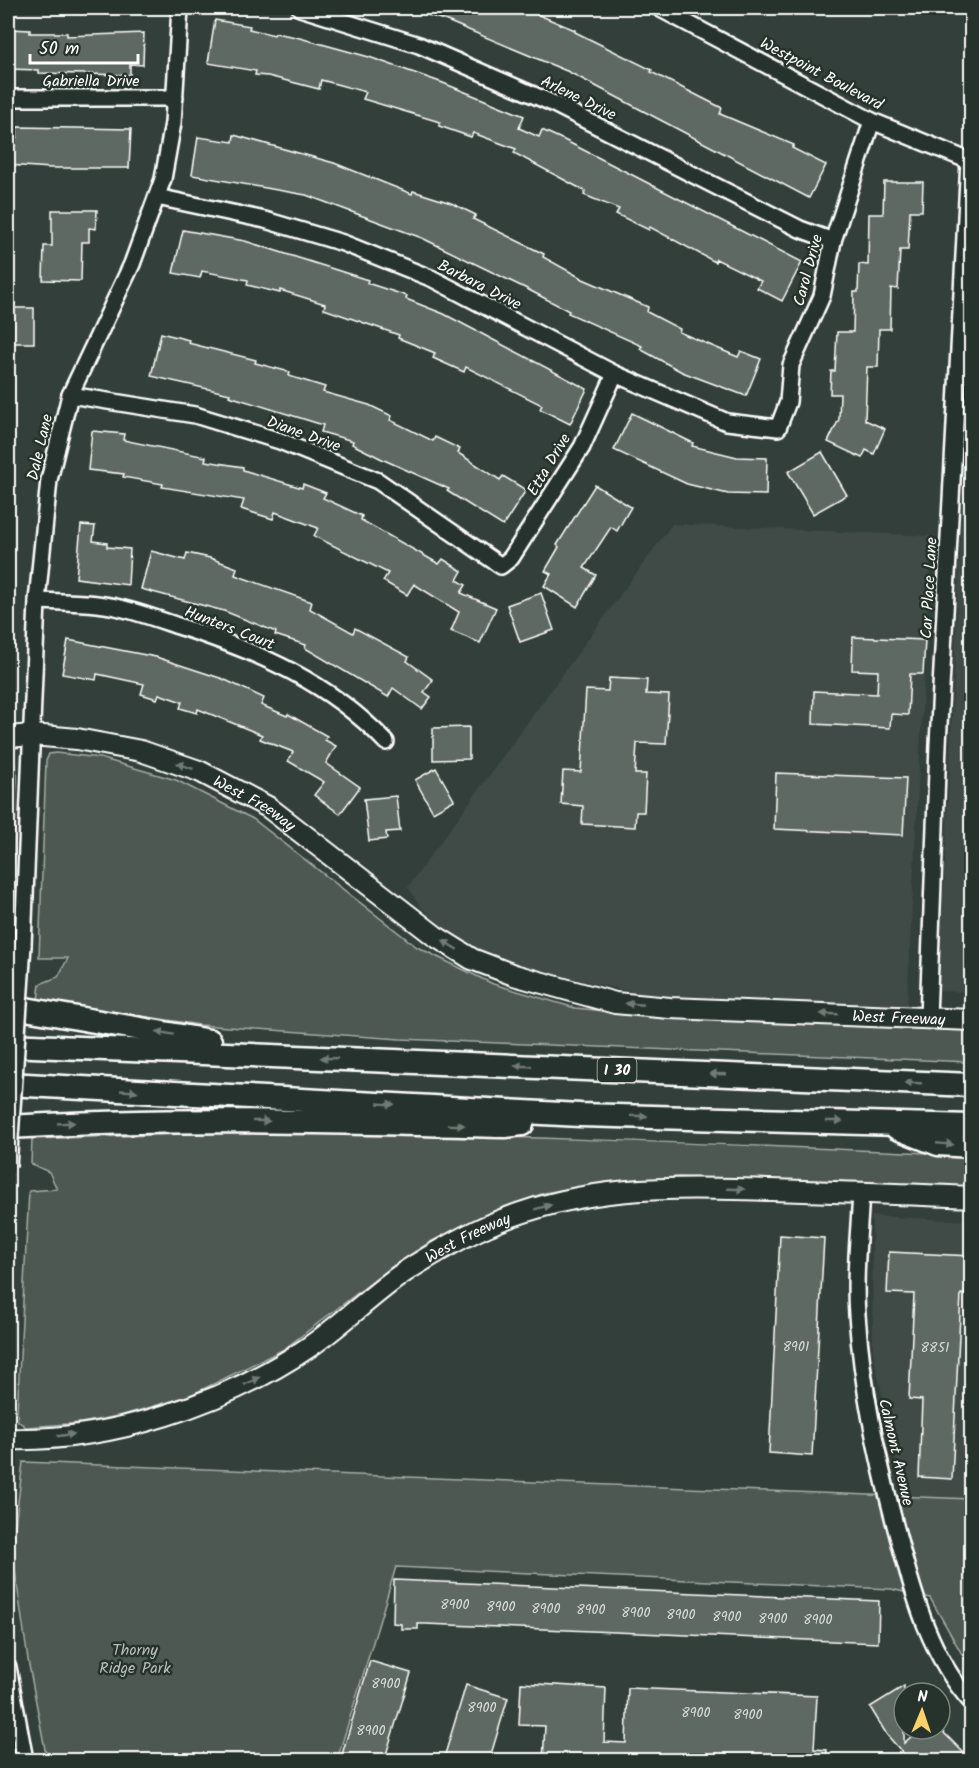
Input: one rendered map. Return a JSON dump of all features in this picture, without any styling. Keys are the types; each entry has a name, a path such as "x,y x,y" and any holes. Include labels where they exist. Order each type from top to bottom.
{"highway":[{"path":"8,1006 208,1041 263,1055"},
{"path":"8,1032 60,1047"},
{"name":"I 30","path":"8,1045 972,1085"},
{"path":"8,1084 580,1115 972,1126"},
{"path":"8,1127 103,1121 220,1120 505,1126 580,1115"},
{"path":"881,1122 938,1144 972,1146"}],"main road":[{"name":"West Freeway","path":"8,737 32,735 77,739 141,751 199,771 268,807 435,936 472,959 514,975 615,1003 670,1008 972,1020"},
{"name":"West Freeway","path":"8,1439 33,1440 119,1426 185,1409 219,1396 260,1377 310,1347 406,1271 486,1226 525,1212 598,1192 669,1187 972,1197"}],"street":[{"name":"Dale Lane","path":"8,1167 24,945 37,601 49,480 70,395 132,264 157,197 165,168 175,98 180,8"},
{"name":"Arlene Drive","path":"300,8 419,45 552,103 800,229 833,241"},
{"name":"Westpoint Boulevard","path":"661,8 872,121 970,162"},
{"name":"Gabriella Drive","path":"8,98 175,98"},
{"name":"Carol Drive","path":"778,428 788,402 791,365 822,296 833,241 872,121"},
{"name":"Car Place Lane","path":"928,1018 938,744 970,162"},
{"name":"Barbara Drive","path":"157,197 265,220 343,243 433,279 615,374 727,422 778,428"},
{"name":"Etta Drive","path":"501,566 511,558 582,447 615,374"},
{"name":"Diane Drive","path":"70,395 195,416 280,441 378,481 501,566"},
{"name":"Hunters Court","path":"37,601 99,604 149,616 235,644 308,679 360,715 386,742"},
{"name":"Calmont Avenue","path":"861,1192 857,1313 863,1382 878,1457 914,1596 945,1668 972,1703"},
{"path":"8,1667 25,1761"}],"shaded area":[{"path":"966,421 972,421 972,992 939,991"},
{"path":"672,524 931,536 907,1005 646,995 505,963 461,943 420,906 408,887"},
{"path":"872,1216 971,1221 971,1499 903,1495 873,1351"}],"green space":[{"path":"8,752 12,753 17,775 10,948 8,948"},
{"path":"49,754 100,758 176,780 253,819 417,947 493,984 575,1008 637,1014 971,1028 971,1062 400,1039 200,1025 38,1000 40,984 58,977 68,958 39,958 46,761"},
{"path":"216,1133 499,1137 971,1155 971,1189 679,1177 601,1183 544,1193 487,1214 430,1242 393,1266 284,1349 189,1396 123,1415 81,1423 26,1427 18,1421 17,1412 29,1191 57,1189 49,1172 31,1164 32,1139"},
{"name":"Thorny Ridge Park","path":"23,1462 971,1499 971,1670 930,1598 891,1589 396,1567 337,1760 47,1760 28,1660 12,1550"}],"building":[{"path":"412,8 522,8 575,30 722,108 720,114 794,145 792,148 826,165 809,198 569,72 447,21 412,10"},
{"path":"215,20 250,26 249,29 274,35 275,33 296,37 369,57 443,83 524,116 519,128 539,137 542,130 566,141 802,262 782,301 757,288 761,281 716,259 715,262 650,227 649,230 616,214 619,209 584,195 585,191 514,153 516,149 473,133 471,137 439,126 440,122 363,99 366,92 321,80 319,89 268,76 255,75 256,71 208,63"},
{"path":"8,29 30,30 30,33 67,33 67,36 144,33 143,65 130,64 130,75 39,73 39,70 8,69"},
{"path":"17,127 131,129 129,168 51,168 8,165 8,136 17,137"},
{"path":"234,135 334,163 412,194 413,191 451,203 476,215 473,219 544,254 543,257 583,279 648,307 647,312 680,329 679,332 738,357 741,351 761,359 746,396 682,372 640,349 642,346 568,313 569,311 527,289 422,238 306,195 192,175 198,137 233,142"},
{"path":"884,182 923,182 922,211 910,211 908,250 900,250 898,289 891,288 890,329 879,329 878,367 867,367 865,420 885,429 874,454 866,450 862,458 828,442 839,419 840,394 830,394 831,371 835,371 837,332 853,332 854,292 858,292 859,264 868,265 869,214 883,214"},
{"path":"52,210 97,210 96,229 89,228 89,242 82,242 81,281 43,280 44,246 52,246"},
{"path":"183,230 245,241 368,280 367,283 407,296 406,299 444,314 587,389 570,424 540,409 542,405 466,367 464,372 433,358 435,353 398,338 399,335 324,309 325,304 280,290 280,293 247,285 248,280 202,271 200,278 173,273"},
{"path":"8,308 34,308 34,343 8,343"},
{"path":"161,333 189,340 188,343 256,360 255,363 290,372 289,376 325,387 323,392 369,405 392,416 390,420 433,441 435,437 460,449 458,453 500,480 503,476 526,490 503,526 447,491 449,489 352,444 353,441 321,432 323,425 229,396 230,394 151,376"},
{"path":"632,413 693,443 692,446 737,457 767,458 766,495 728,494 687,484 614,450"},
{"path":"92,431 124,434 123,440 206,457 205,461 243,467 243,470 302,488 303,484 326,493 323,498 362,516 361,520 439,564 443,559 462,571 457,580 466,585 461,593 496,608 480,643 451,631 459,612 414,584 407,595 383,581 388,573 314,536 318,528 275,512 273,519 241,509 244,500 162,487 163,484 123,477 124,474 88,470"},
{"path":"822,452 847,495 813,514 788,472"},
{"path":"595,485 631,507 617,531 611,527 584,568 596,575 577,607 544,586 551,574 545,571 559,547 557,545"},
{"path":"81,525 95,526 93,541 107,543 107,547 130,549 128,585 76,578"},
{"path":"151,551 185,560 187,553 210,558 237,568 235,575 312,602 310,609 353,633 355,628 409,657 407,661 433,680 424,692 431,697 422,709 393,688 388,697 305,648 306,645 275,635 276,632 224,611 141,589"},
{"path":"541,593 554,630 520,642 507,605"},
{"path":"853,637 925,640 923,674 910,674 908,715 891,714 890,728 813,724 814,691 877,694 878,671 852,670"},
{"path":"68,640 156,657 223,679 264,698 261,705 287,716 288,714 327,736 325,740 336,746 326,763 360,787 340,814 314,795 324,782 288,761 293,752 260,739 262,735 198,709 197,713 180,708 182,702 159,694 157,699 141,694 144,684 97,674 96,680 62,674"},
{"path":"609,678 647,680 646,694 669,695 666,744 637,743 635,774 646,774 644,812 636,812 635,827 582,824 583,806 561,804 563,771 581,772 586,690 608,691"},
{"path":"469,727 469,759 433,760 433,728"},
{"path":"436,768 454,800 433,812 415,780"},
{"path":"776,773 906,778 903,835 774,829"},
{"path":"396,796 400,831 386,832 387,839 369,841 364,799"},
{"path":"780,1235 824,1238 812,1456 769,1453"},
{"path":"889,1252 972,1256 972,1295 961,1294 952,1479 919,1477 922,1400 909,1399 914,1294 887,1293"},
{"path":"394,1580 879,1601 878,1643 425,1624 418,1624 418,1629 401,1629 401,1624 393,1623"},
{"path":"370,1661 411,1673 384,1761 340,1761"},
{"path":"521,1683 606,1688 604,1742 626,1743 628,1688 817,1696 814,1749 827,1750 826,1761 543,1761 545,1726 519,1725"},
{"path":"466,1685 508,1698 489,1761 443,1761"},
{"path":"892,1693 892,1741 887,1735 870,1707"},
{"path":"892,1741 904,1741 904,1743 906,1741 952,1741 972,1761 910,1761"}]}
